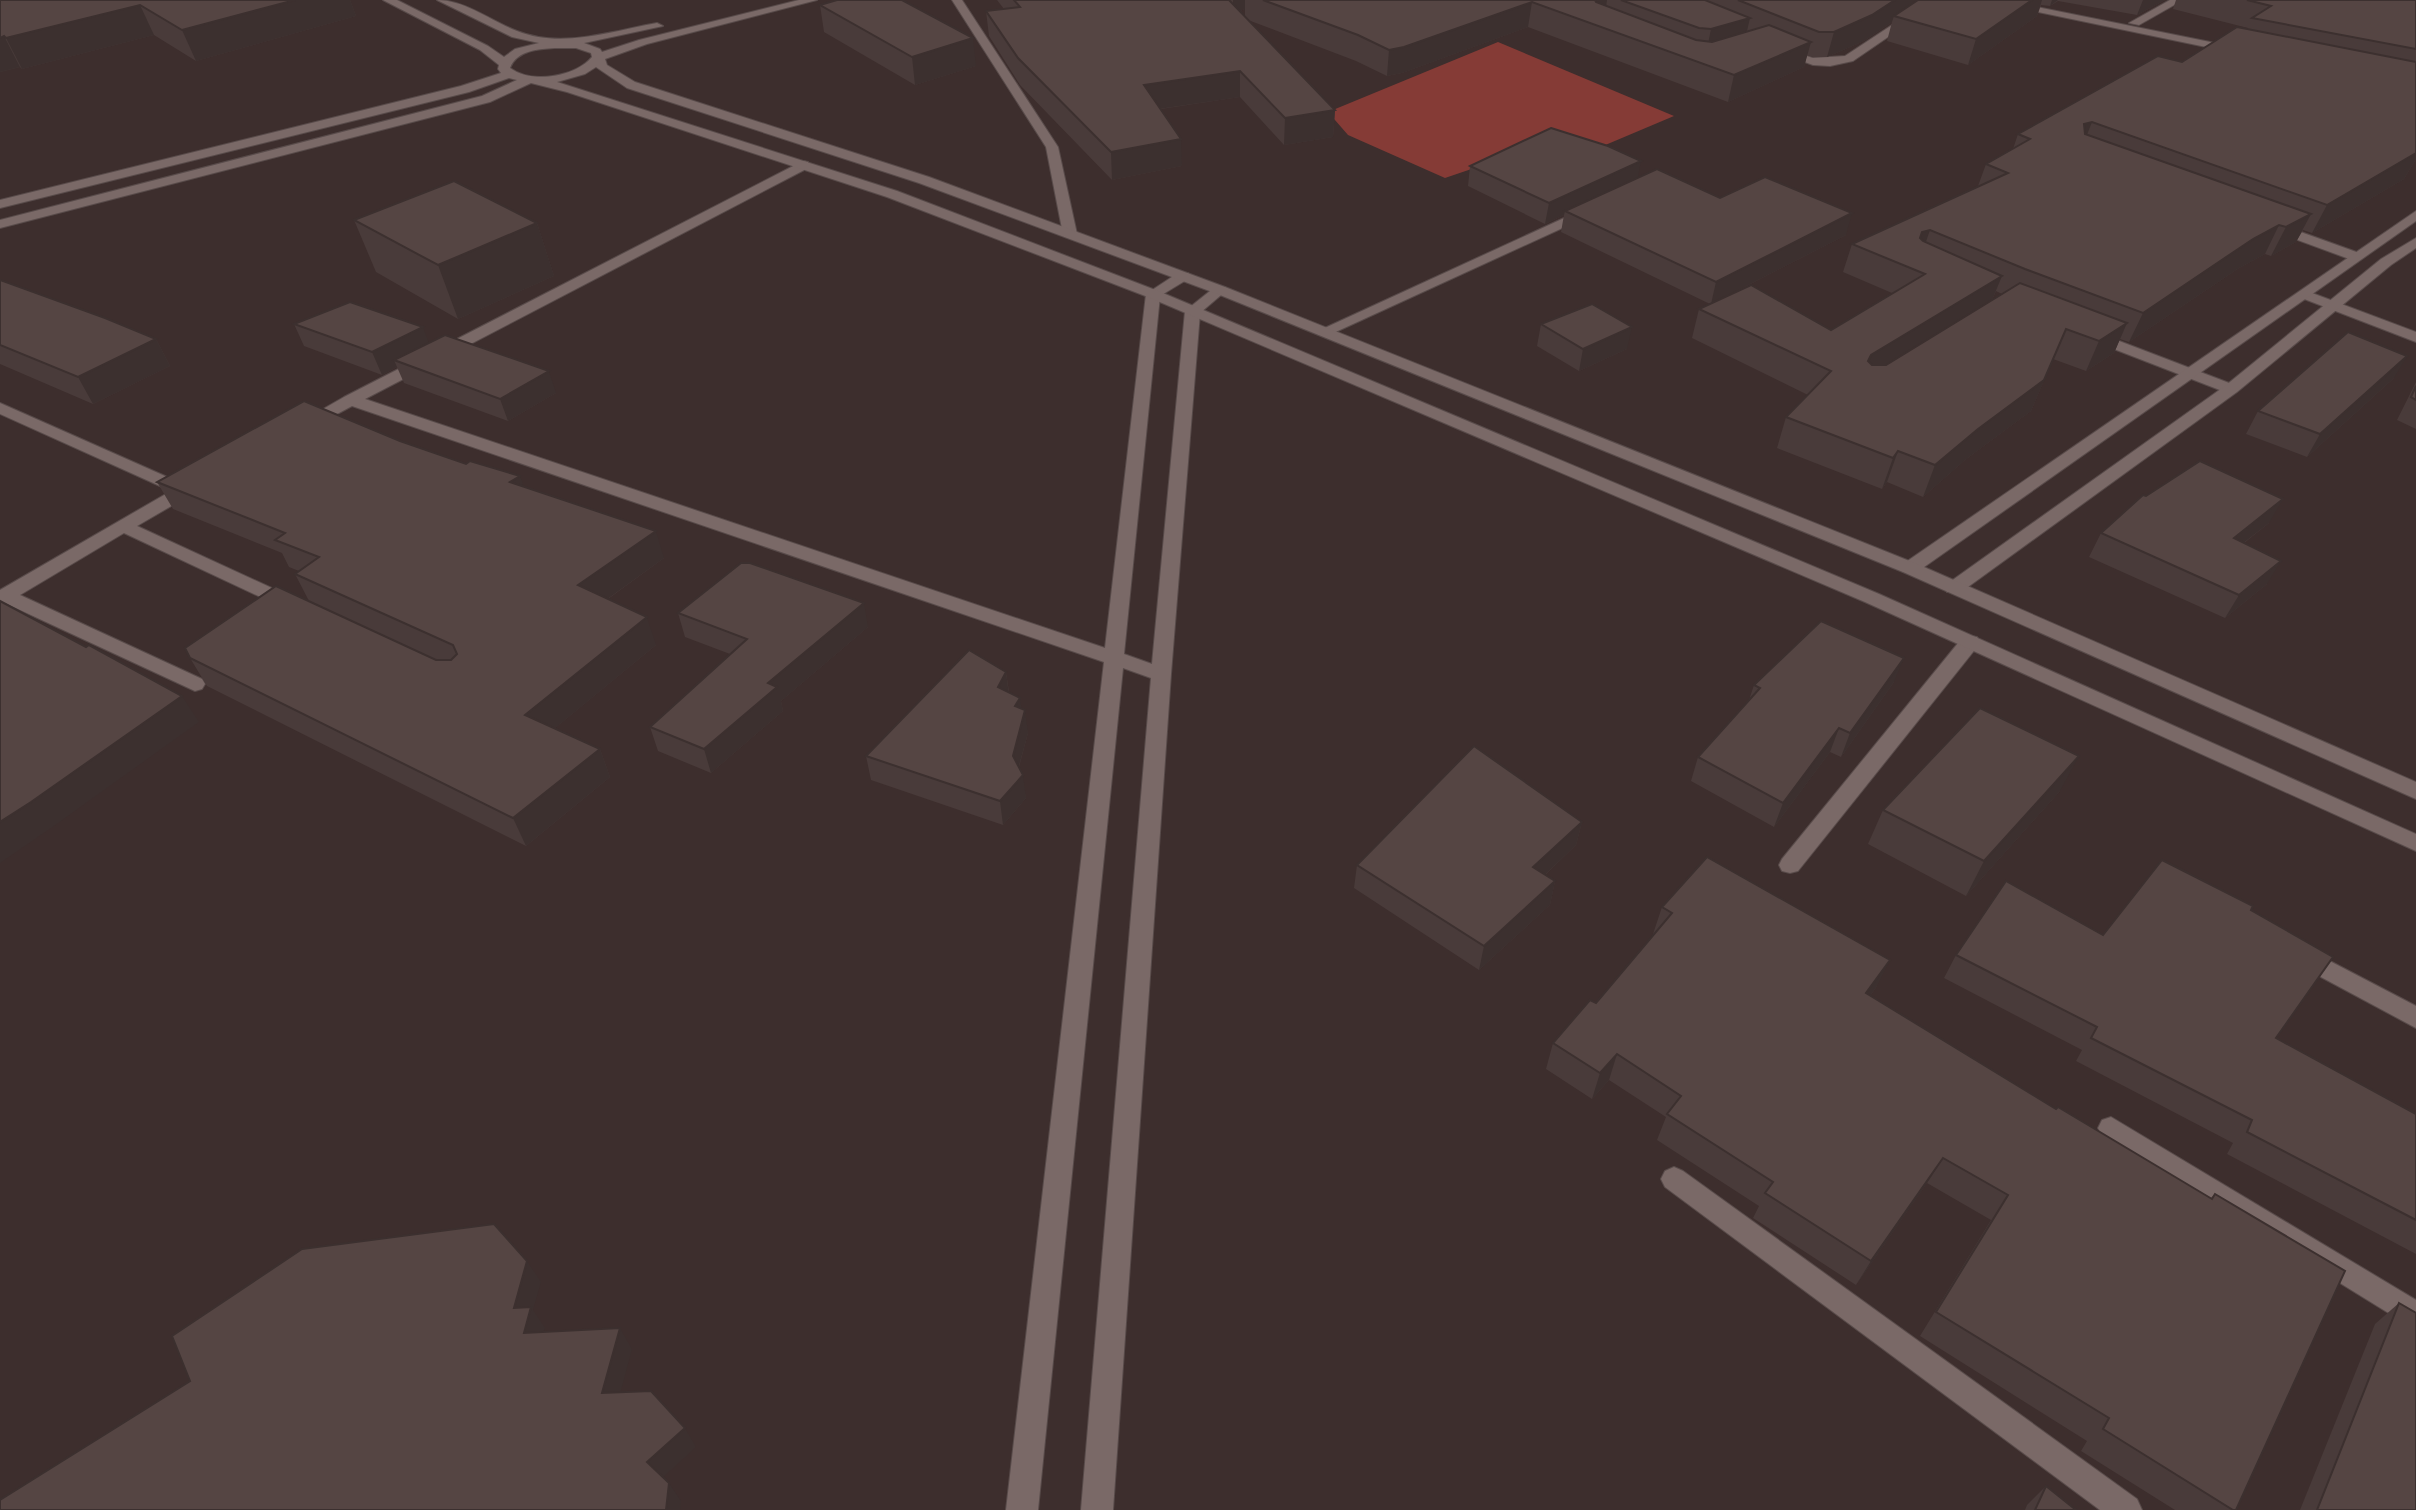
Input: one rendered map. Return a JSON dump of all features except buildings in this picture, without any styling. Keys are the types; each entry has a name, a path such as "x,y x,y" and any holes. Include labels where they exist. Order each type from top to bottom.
{"street":[{"path":"387,0 484,48 507,69 530,79 606,99 892,194 1153,294 1872,598 2416,843"},
{"path":"442,0 516,34 588,47 596,51 602,67 631,85 924,180 1220,290 1910,568 2416,791"},
{"path":"0,204 464,89 507,69 519,52 636,30 768,0"},
{"path":"0,224 486,99 530,79 574,74 587,69 598,57 656,39 813,0"},
{"path":"957,0 1052,147 1070,234"},
{"path":"1764,44 1810,63 1833,64 1849,59 1937,0"},
{"path":"1986,0 2242,47 2023,0"},
{"path":"2134,23 2178,0"},
{"path":"293,430 803,165"},
{"path":"1324,332 1603,204"},
{"path":"1910,568 2416,215"},
{"path":"2256,220 2357,257"},
{"path":"1954,588 2231,389 2386,262 2416,242"},
{"path":"1153,294 1183,276"},
{"path":"1097,1510 1161,674 1193,311 1220,290"},
{"path":"1023,1510 1153,294"},
{"path":"2304,294 2416,337"},
{"path":"2072,328 2231,389"},
{"path":"350,400 1161,674"},
{"path":"0,408 184,491"},
{"path":"3,596 205,478"},
{"path":"123,526 309,612"},
{"path":"3,596 195,684"},
{"path":"1790,865 1970,642"},
{"path":"2285,947 2416,1018"},
{"path":"2111,1128 2416,1316"},
{"path":"1674,1179 2126,1510"}],"shaded area":[{"path":"1498,42 1674,116 1584,154 1548,143 1445,178 1348,135 1328,112"}]}
